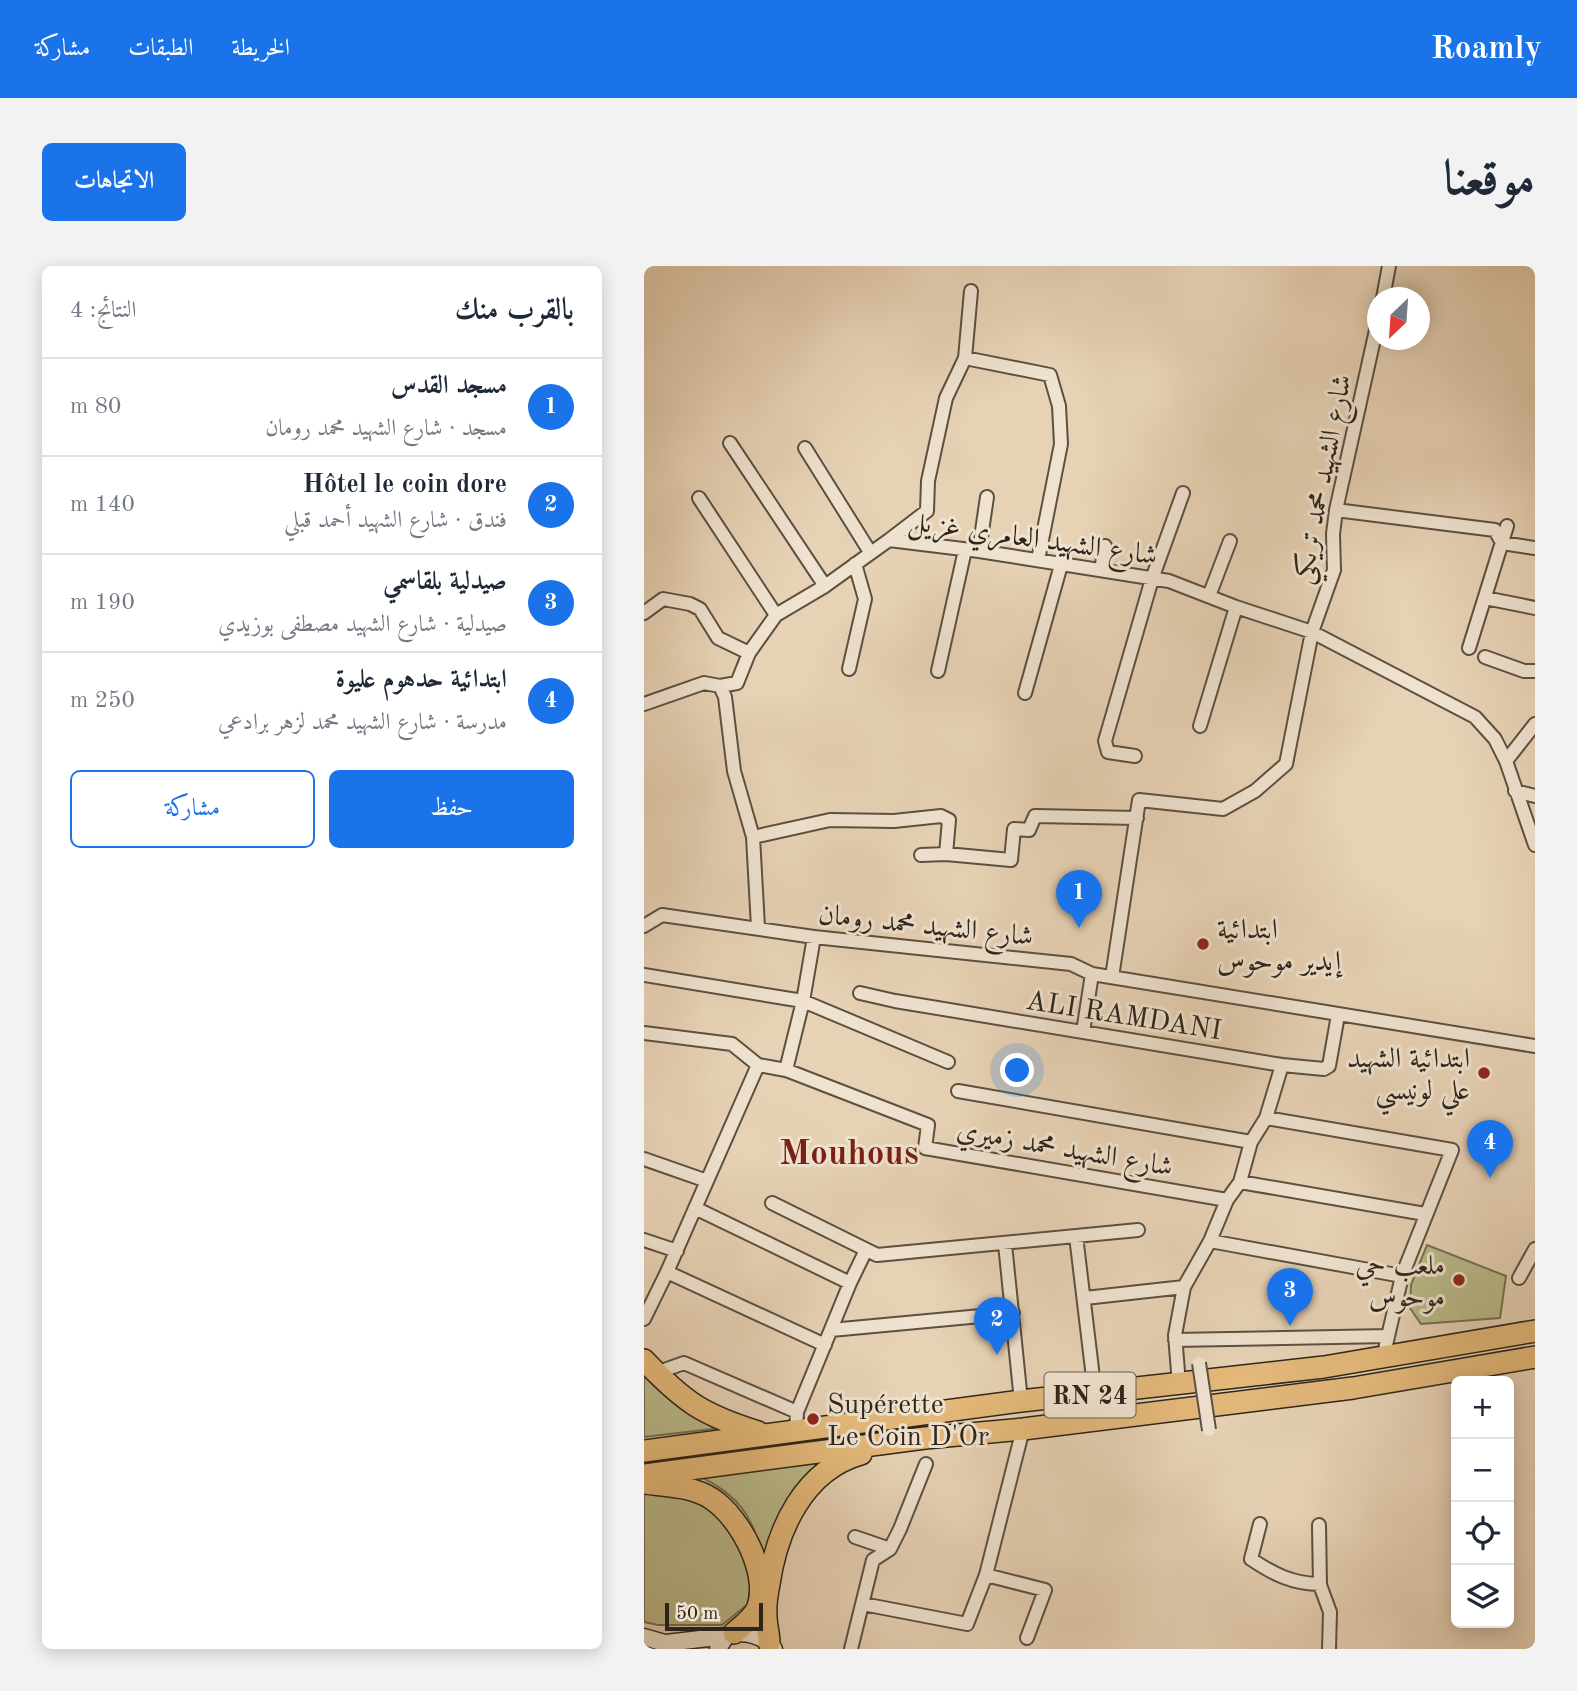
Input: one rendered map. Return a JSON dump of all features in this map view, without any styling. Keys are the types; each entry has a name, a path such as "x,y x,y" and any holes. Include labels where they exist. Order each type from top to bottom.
{"highway":[{"name":"RN 24","path":"644,1451 767,1434 796,1422 863,1421 1179,1384 1383,1358 1535,1331"},
{"name":"RN 24","path":"644,1475 925,1438 1023,1429 1353,1388 1535,1357"},
{"path":"650,1366 692,1405 722,1421 767,1434"},
{"path":"771,1646 766,1616 772,1563 777,1542 791,1512 816,1479 844,1461 883,1447 925,1438"},
{"path":"644,1483 688,1489 713,1499 733,1520 759,1571 760,1589 757,1609 744,1625 726,1639"}],"main road":[{"path":"666,1643 754,1636 771,1646"},
{"path":"644,1637 686,1649"}],"street":[{"path":"1385,287 1390,266"},
{"path":"889,540 928,511 928,481 946,398 965,358 971,291"},
{"name":"شارع الشهيد محمد تريكي","path":"1137,818 1139,800 1223,809 1255,791 1286,764 1312,632 1334,570 1333,534 1336,510 1371,350"},
{"path":"965,358 1050,375 1059,406 1061,444 1038,561"},
{"path":"730,443 825,586"},
{"path":"806,448 870,552"},
{"path":"1135,756 1108,752 1105,741 1152,579 1183,493"},
{"path":"979,551 988,497"},
{"path":"699,498 776,615"},
{"path":"1336,510 1495,530 1502,543"},
{"path":"1469,648 1507,526"},
{"name":"شارع الشهيد العامري غزيل","path":"720,686 737,683 749,653 776,615 825,586 889,540 979,551 1169,581 1312,632 1475,717 1495,739 1506,761 1535,845"},
{"path":"1209,596 1230,541"},
{"path":"1502,543 1535,548"},
{"path":"1101,570 1105,546"},
{"path":"938,671 965,550"},
{"path":"849,669 865,599 855,564"},
{"path":"1026,693 1061,565"},
{"path":"1485,598 1535,608"},
{"path":"644,613 663,599 690,604 700,609 718,638 749,653"},
{"path":"1199,726 1236,607"},
{"path":"1485,657 1524,671 1535,671"},
{"path":"644,704 704,683 720,686 725,697 734,771 753,836 758,927"},
{"path":"1506,761 1535,724"},
{"path":"1515,792 1535,796"},
{"path":"753,836 830,820 894,821 941,816 948,820 946,854"},
{"path":"921,855 946,854 1011,860 1014,829 1029,831 1035,816 1137,818 1112,977"},
{"name":"شارع الشهيد محمد رومان","path":"644,926 662,915 814,937 1071,964 1092,974 1535,1046"},
{"path":"786,1070 803,1001 814,937"},
{"path":"1083,1032 1092,974"},
{"path":"644,975 803,1001 948,1062"},
{"name":"ALI RAMDANI","path":"860,993 1282,1065 1327,1068 1338,1015"},
{"name":"شارع الشهيد محمد زميري","path":"644,1033 732,1044 758,1065 786,1070 928,1125 925,1148 1227,1200"},
{"path":"644,1319 677,1251 758,1065"},
{"path":"1179,1384 1175,1340 1184,1287 1210,1241 1227,1200 1240,1182 1251,1142 1266,1118 1282,1065"},
{"path":"958,1091 1251,1142"},
{"path":"1266,1118 1452,1150 1402,1276 1383,1358"},
{"path":"644,1159 707,1181"},
{"path":"1240,1182 1425,1214"},
{"path":"772,1203 877,1255 1138,1230"},
{"path":"695,1208 850,1283"},
{"path":"1076,1237 1095,1394"},
{"path":"644,1240 677,1251"},
{"path":"1210,1241 1402,1276"},
{"path":"1005,1244 1021,1401"},
{"path":"1519,1278 1535,1249"},
{"path":"650,1366 684,1363 796,1422 850,1283 866,1250"},
{"path":"667,1272 825,1345"},
{"path":"1085,1298 1184,1287"},
{"path":"831,1330 1013,1313"},
{"path":"1175,1340 1388,1336"},
{"path":"1199,1363 1209,1430"},
{"path":"863,1604 967,1624 986,1575 1023,1429"},
{"path":"851,1649 873,1560 890,1549 926,1464"},
{"path":"1260,1524 1251,1559 1272,1573 1301,1584 1320,1584"},
{"path":"1319,1525 1320,1584 1330,1612 1329,1649"},
{"path":"855,1537 890,1549"},
{"path":"986,1575 1045,1590 1027,1638"}],"green space":[{"name":"ملعب حي موحوس","path":"1427,1245 1506,1276 1500,1318 1421,1324 1410,1308 1411,1285"},
{"path":"644,1374 721,1428 644,1437"},
{"path":"833,1460 768,1554 761,1554 758,1540 742,1508 724,1491 701,1477"},
{"path":"683,1491 708,1500 742,1538 751,1585 748,1604 722,1625 658,1625 644,1622 644,1494"}],"place":[{"name":"مسجد القدس","path":"1079,928"},
{"name":"ابتدائية إيدير موحوس","path":"1203,944"},
{"name":"ابتدائية الشهيد علي لونيسي","path":"1484,1073"},
{"name":"ابتدائية حدهوم عليوة","path":"1490,1178"},
{"name":"ملعب حي موحوس","path":"1459,1280"},
{"name":"صيدلية بلقاسمي","path":"1290,1326"},
{"name":"Hôtel le coin dore","path":"997,1355"},
{"name":"Supérette Le Coin D'Or","path":"813,1419"}],"district":[{"name":"Mouhous","path":"849,1152"}]}
